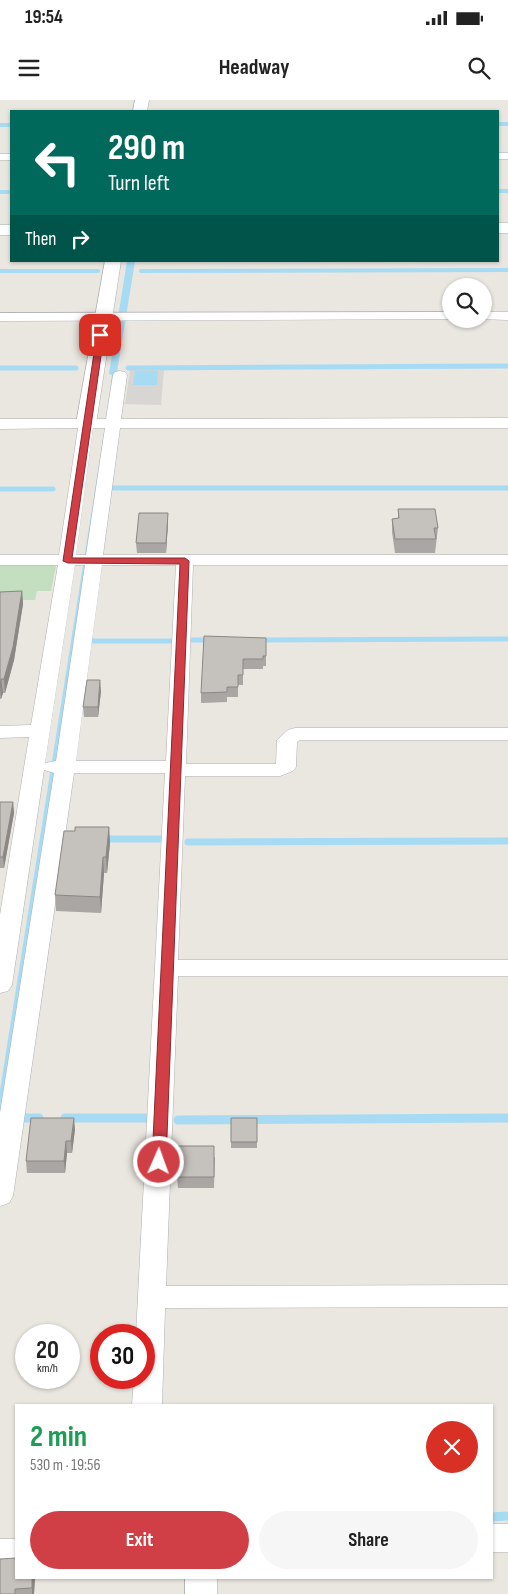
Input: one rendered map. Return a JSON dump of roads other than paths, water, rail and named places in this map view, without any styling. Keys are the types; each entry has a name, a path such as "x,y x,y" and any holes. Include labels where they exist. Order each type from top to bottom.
{"street":[{"path":"1,971 49,767 94,561 100,424 112,262"},
{"path":"0,317 442,316"},
{"path":"492,316 508,316"},
{"path":"0,1196 49,767 41,731 68,561 100,424 120,375"},
{"path":"0,424 508,423"},
{"path":"0,560 508,560"},
{"path":"148,1404 185,561"},
{"path":"0,732 41,731"},
{"path":"49,767 280,770 286,767 287,740 295,734 508,734"},
{"path":"167,968 508,968"},
{"path":"153,1297 508,1296"},
{"path":"493,1538 508,1538"},
{"path":"0,1553 15,1553"},
{"path":"201,1579 201,1594"}],"water":[{"path":"127,262 135,262 0,1153 0,1090 106,420 112,375 109,374"},
{"path":"135,371 158,371 157,385 133,385"}],"waterway":[{"path":"499,124 508,124"},
{"path":"0,125 10,125"},
{"path":"499,191 508,191"},
{"path":"0,192 10,192"},
{"path":"141,271 508,270"},
{"path":"0,271 98,271"},
{"path":"128,368 508,366"},
{"path":"0,368 76,368"},
{"path":"111,488 508,488"},
{"path":"0,489 53,489"},
{"path":"257,640 508,639"},
{"path":"192,640 211,640"},
{"path":"90,641 172,641"},
{"path":"101,839 161,839"},
{"path":"188,842 508,841"},
{"path":"25,1118 39,1118"},
{"path":"65,1118 147,1118"},
{"path":"178,1120 508,1118"},
{"path":"493,1517 508,1516"}]}
